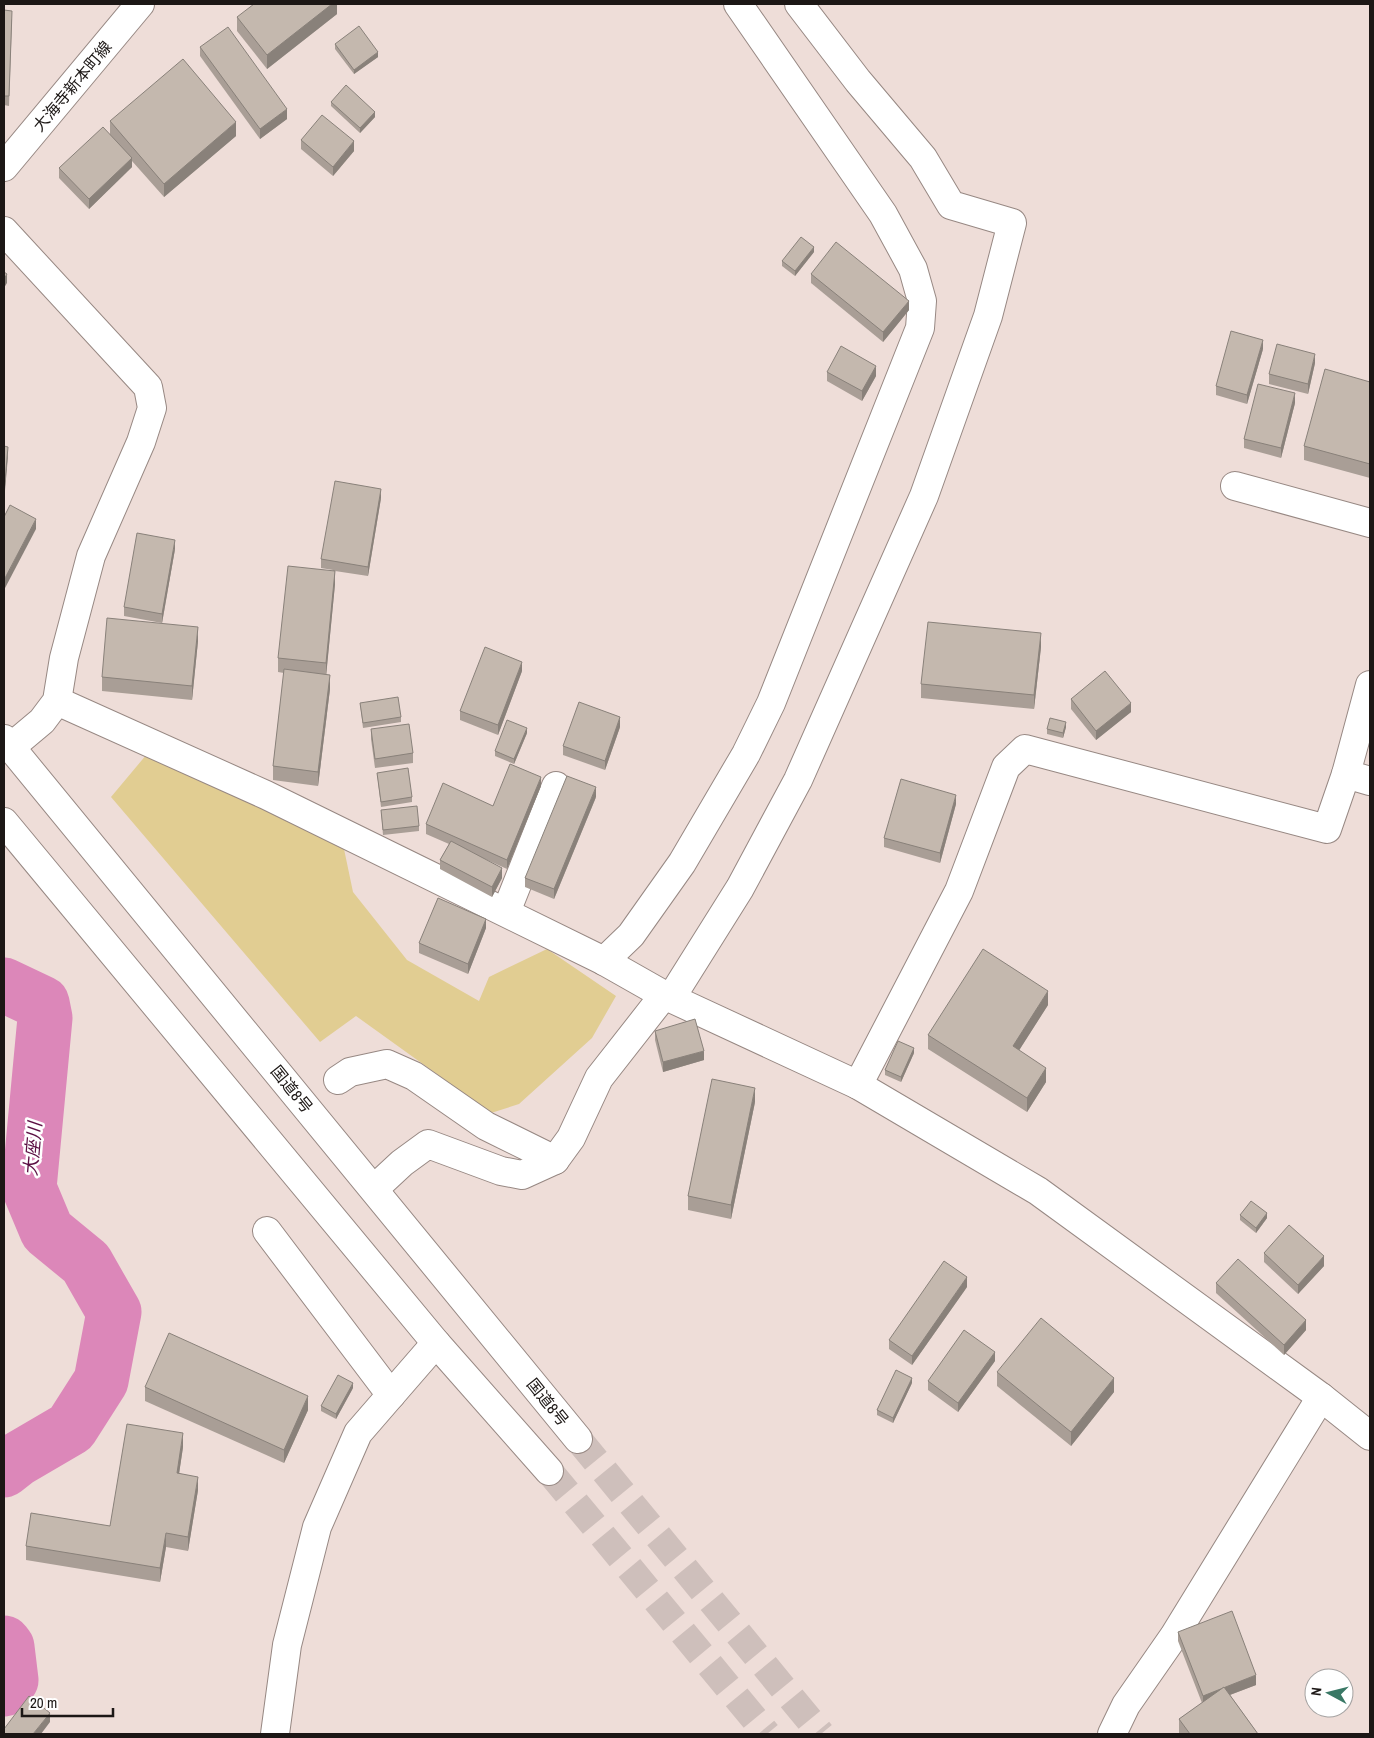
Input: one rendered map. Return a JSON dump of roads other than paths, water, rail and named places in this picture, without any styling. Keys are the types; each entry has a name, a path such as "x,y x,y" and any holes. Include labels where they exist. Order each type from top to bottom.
{"main road":[{"name":"大海寺新本町線","path":"4,167 140,4"},
{"path":"604,960 631,935 682,863 746,754 771,703 920,328 922,301 913,268 883,214 738,4"},
{"path":"374,1189 402,1163 428,1144 501,1171 522,1174 555,1160 571,1138 599,1078 667,997 740,888 798,780 924,496 988,316 1012,223 951,205 923,158 858,81 799,4"},
{"path":"4,231 148,387 152,408 141,442 91,556 64,658 57,701 42,721 7,743"},
{"path":"1235,486 1370,523"},
{"path":"858,1085 959,891 1006,767 1026,749 1327,829 1358,778 1370,685"},
{"path":"57,701 266,795 604,960 667,997 858,1085 1038,1191 1321,1397 1370,1436"},
{"name":"国道8号","path":"7,743 578,1439"},
{"path":"506,912 556,786"},
{"path":"4,822 436,1343 549,1471"},
{"path":"338,1080 350,1072 387,1064 414,1076 486,1126 555,1160"},
{"path":"267,1231 391,1395"},
{"path":"275,1734 287,1645 317,1527 358,1433 436,1343"},
{"path":"1112,1734 1126,1705 1174,1636 1321,1397"}],"waterway":[{"name":"大座川","path":"4,985 42,1003 45,1018 29,1188 47,1231 86,1263 114,1312 101,1381 71,1428 18,1459 4,1470"},
{"name":"大座川","path":"4,1643 7,1647 11,1680 4,1689"}],"tunnel":[{"path":"578,1439 821,1734"},
{"path":"549,1471 767,1734"}]}
